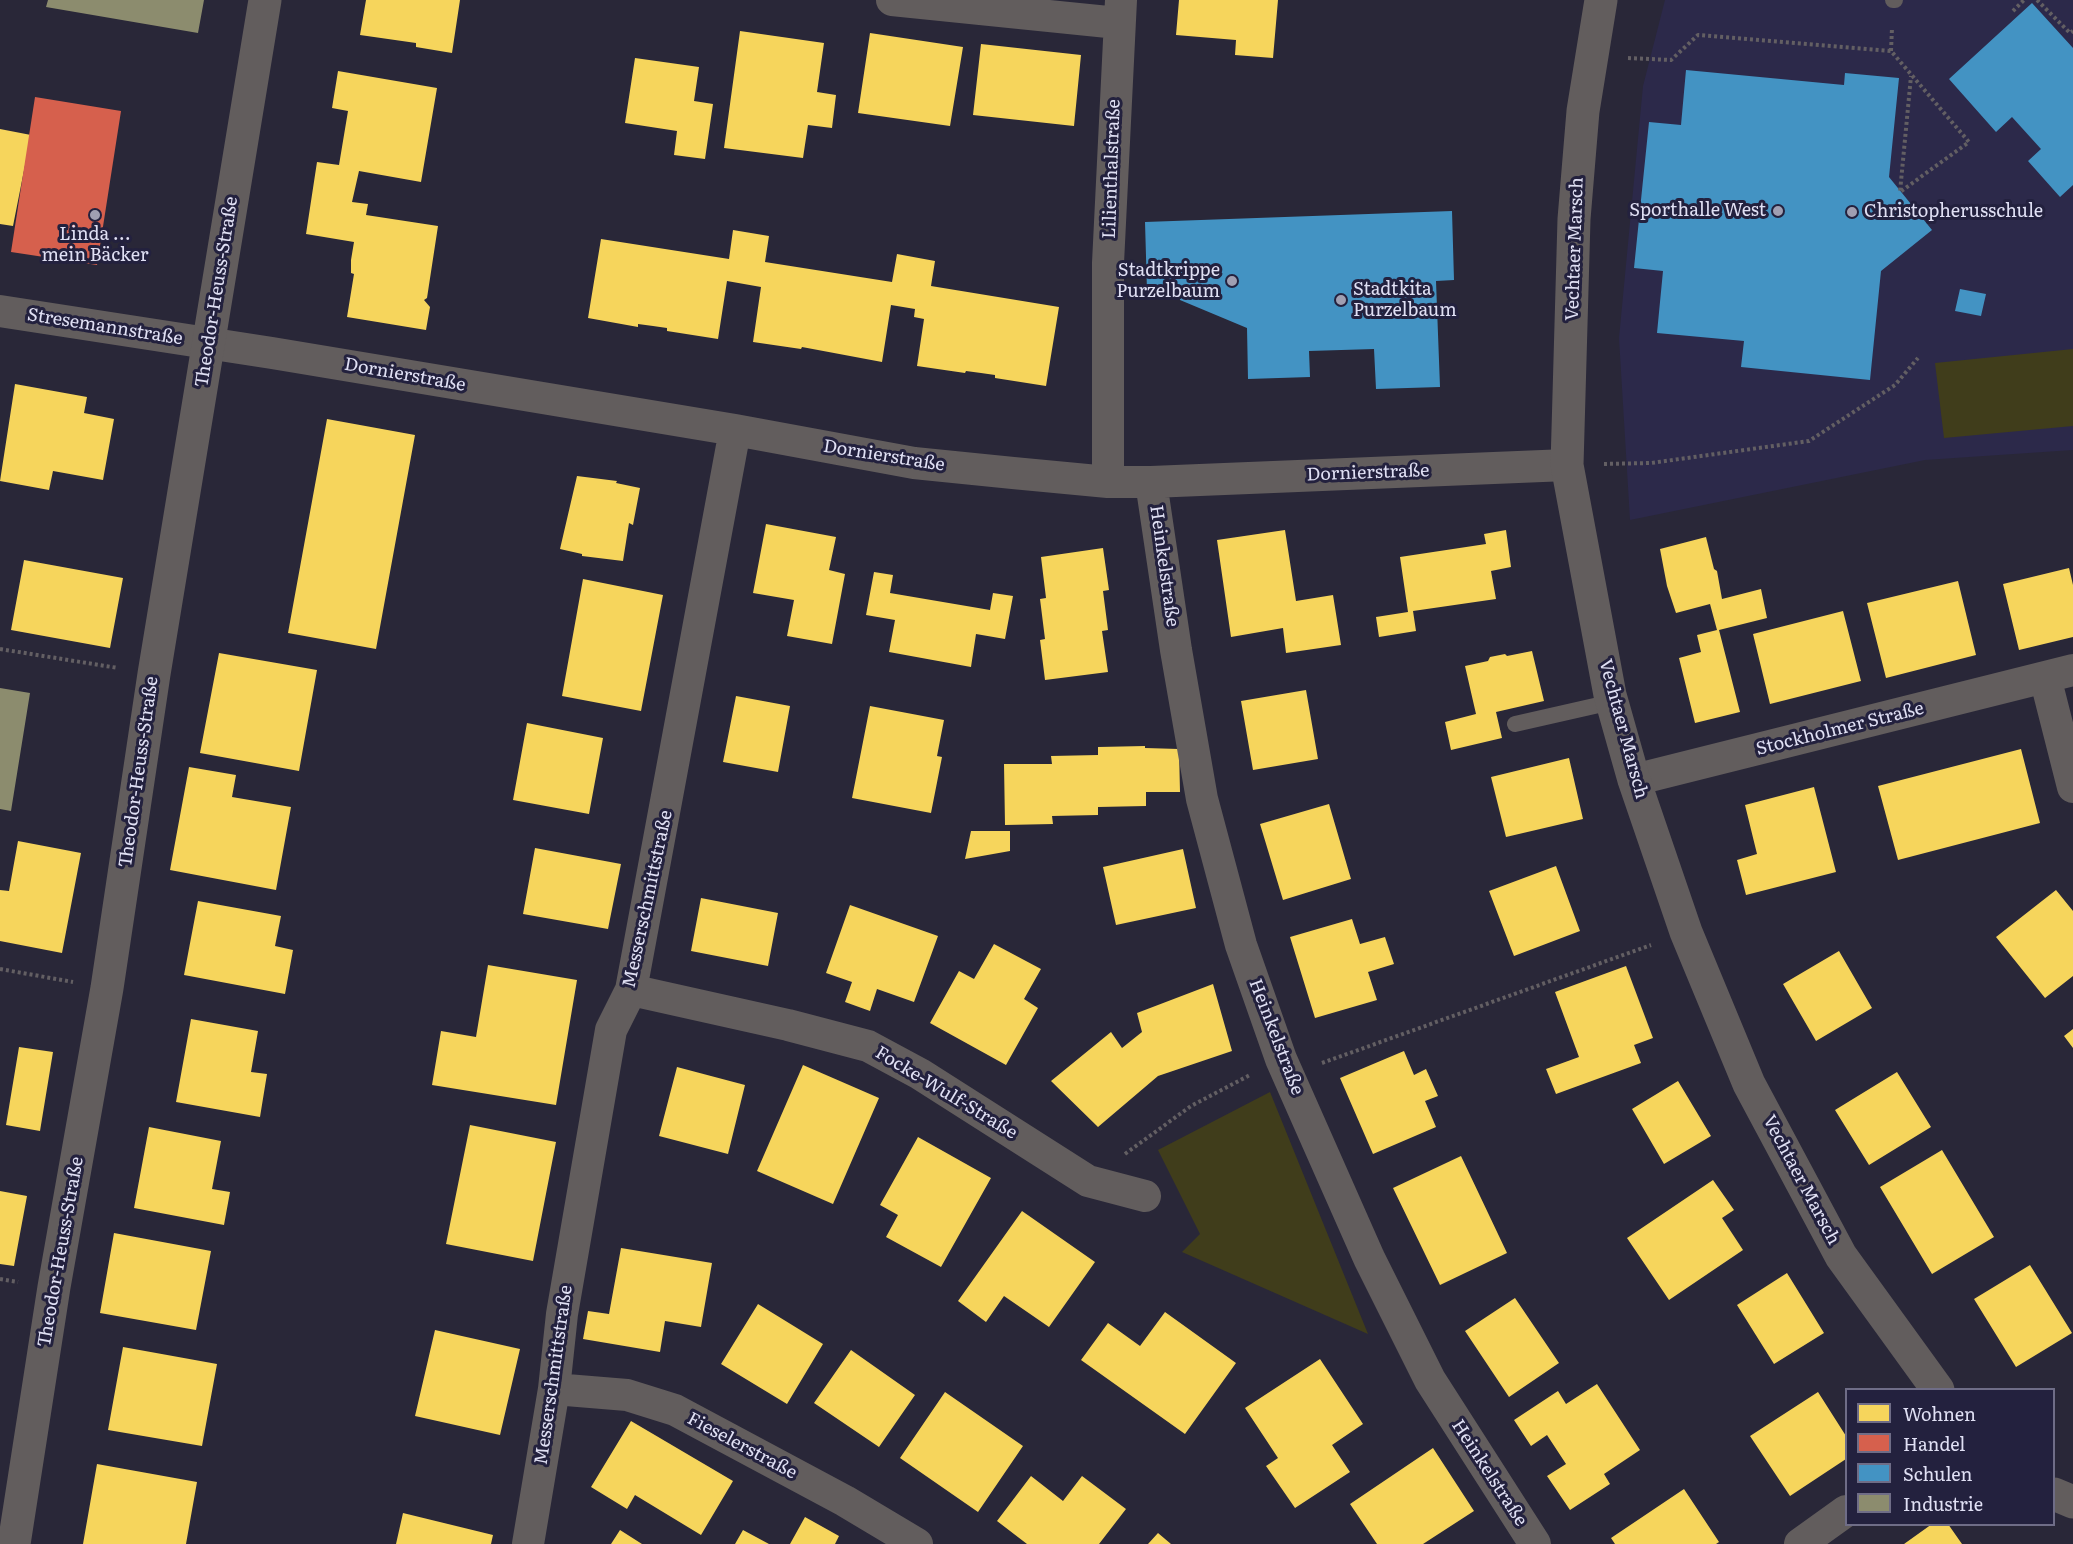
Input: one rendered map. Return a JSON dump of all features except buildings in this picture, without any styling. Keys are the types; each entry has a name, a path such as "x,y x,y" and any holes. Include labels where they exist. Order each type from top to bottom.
{"street":[{"name":"Theodor-Heuss-Straße","path":"14,1544 54,1287 107,988 154,674 265,0"},
{"path":"892,0 1120,11"},
{"name":"Vechtaer Marsch","path":"1601,0 1583,111 1574,219 1567,465 1612,702 1634,780 1686,932 1749,1084 1841,1256 1937,1388"},
{"name":"Lilienthalstraße","path":"1108,482 1108,263 1120,11"},
{"name":"Stresemannstraße","path":"0,311 209,343"},
{"name":"Dornierstraße","path":"209,343 735,430 914,463 1108,482 1567,465"},
{"name":"Messerschmittstraße","path":"528,1544 554,1389 562,1314 611,1030 631,990 735,430"},
{"name":"Heinkelstraße","path":"1151,482 1176,650 1202,799 1241,945 1285,1067 1369,1258 1430,1380 1535,1544"},
{"name":"Stockholmer Straße","path":"1634,780 2059,674 2073,787"},
{"name":"Focke-Wulf-Straße","path":"631,990 788,1025 868,1046 920,1074 1088,1181 1145,1196"},
{"name":"Fieselerstraße","path":"554,1389 627,1395 675,1410 845,1501 917,1544"},
{"path":"2055,1494 2073,1502"},
{"path":"1800,1544 1845,1512"}],"lane":[{"path":"1515,723 1612,702"}],"path":[{"path":"2013,11 2024,0"},
{"path":"2037,0 2070,33 2073,31"},
{"path":"1592,57 1671,60 1698,35 1891,51 1969,142 1900,192 1911,75"},
{"path":"1567,465 1652,463 1809,441 1895,385 1918,358"},
{"path":"0,649 154,674"},
{"path":"1088,1181 1191,1106 1285,1067 1686,932"},
{"path":"0,969 107,988"}],"shaded area":[{"name":"Christopherusschule","path":"1665,0 2073,0 2073,450 1925,460 1630,520 1619,338 1643,86"},
{"path":"2073,349 2073,426 1944,438 1935,363"},
{"path":"1270,1092 1368,1334 1182,1252 1200,1234 1158,1150"}],"place":[{"name":"Sporthalle West","path":"1778,211"},
{"name":"Christopherusschule","path":"1852,212"},
{"name":"Linda ... mein Bäcker","path":"95,215"},
{"name":"Stadtkrippe Purzelbaum","path":"1232,281"},
{"name":"Stadtkita Purzelbaum","path":"1341,300"}]}
